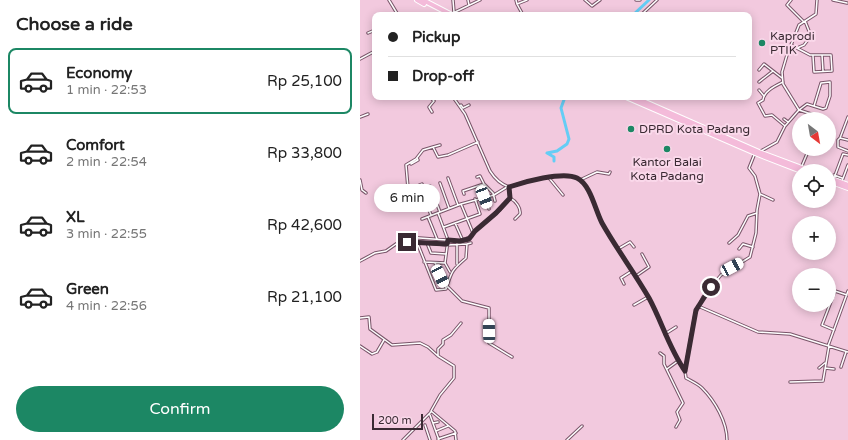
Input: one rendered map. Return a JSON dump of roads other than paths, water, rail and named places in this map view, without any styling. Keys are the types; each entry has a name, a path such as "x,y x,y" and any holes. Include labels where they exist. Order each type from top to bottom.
{"highway":[{"path":"417,0 439,12"},
{"path":"423,0 449,12"},
{"path":"633,100 740,145"},
{"path":"641,100 757,153 792,166"},
{"path":"836,179 842,180 848,187"},
{"path":"836,181 848,187"}],"street":[{"path":"389,0 395,12"},
{"path":"453,0 453,12"},
{"path":"468,0 469,5"},
{"path":"457,12 480,0"},
{"path":"516,0 522,12"},
{"path":"518,4 527,0"},
{"path":"585,0 592,6 600,0"},
{"path":"644,12 657,0"},
{"path":"791,0 787,5 804,22 811,36 804,45 797,48"},
{"path":"804,112 799,110 783,82 783,68 790,45 799,26 816,14 816,0"},
{"path":"834,0 847,3"},
{"path":"368,33 372,31"},
{"path":"790,45 813,56 831,56 832,70 814,72 813,56"},
{"path":"360,59 372,53"},
{"path":"822,55 823,71"},
{"path":"759,70 764,64 782,78"},
{"path":"759,82 773,71"},
{"path":"783,82 768,91 764,96 764,100 758,103 764,115 772,115 785,126"},
{"path":"727,440 727,429 716,408 703,389 686,378 685,371 698,306 720,275 748,259 756,233 760,194 755,176 749,168 757,153 777,142 788,122 807,104 814,106 826,108 830,96 830,82 821,83 814,106"},
{"path":"759,90 764,96"},
{"path":"432,112 429,107 434,101 433,100"},
{"path":"455,100 460,106 478,142 493,176 508,187 510,198 520,211 520,214 515,219"},
{"path":"460,106 461,105 463,108 469,105"},
{"path":"360,117 368,114"},
{"path":"848,117 838,140 838,147 848,151"},
{"path":"784,119 788,122"},
{"path":"844,129 848,130"},
{"path":"840,138 848,140"},
{"path":"433,147 438,157 448,155 478,142"},
{"path":"411,164 418,160 423,150 440,146"},
{"path":"836,169 843,154 848,155"},
{"path":"418,158 406,165 406,174 409,188 422,184"},
{"path":"842,180 848,166"},
{"path":"580,180 597,172 608,174 610,172"},
{"path":"477,176 480,176 484,184 494,195 495,201"},
{"path":"422,219 475,199 494,195 508,187 549,178 566,176 580,180 585,186 601,220 648,297 678,361 685,371"},
{"path":"448,178 458,205"},
{"path":"549,178 563,195"},
{"path":"360,180 361,188 366,193"},
{"path":"440,183 449,208"},
{"path":"464,194 462,189 484,184"},
{"path":"430,186 444,227 447,242 445,264 450,272"},
{"path":"422,192 431,215"},
{"path":"760,194 773,200"},
{"path":"484,197 489,209"},
{"path":"399,251 400,246 408,242 447,242 470,238 473,233 510,198"},
{"path":"444,227 480,214 475,199"},
{"path":"461,204 473,233"},
{"path":"729,243 738,235 748,216 757,213"},
{"path":"428,217 437,239"},
{"path":"455,223 463,240"},
{"path":"360,261 375,253 386,251 406,237 437,239 457,244 471,244"},
{"path":"417,242 436,290 439,291 446,287 450,272 457,264 466,258 467,244"},
{"path":"618,249 630,242 634,247"},
{"path":"427,243 431,253 446,254"},
{"path":"457,244 457,264"},
{"path":"738,249 743,244 753,246"},
{"path":"636,276 649,267 642,254"},
{"path":"424,262 445,264"},
{"path":"435,263 446,287 462,300 489,308 489,343 512,357"},
{"path":"624,284 621,278 632,271"},
{"path":"836,291 847,295"},
{"path":"790,382 822,381 829,346 848,291"},
{"path":"634,305 648,297"},
{"path":"698,306 758,332 790,334 847,352 842,367"},
{"path":"826,312 822,325 834,330"},
{"path":"360,318 368,317 370,329 384,340 398,346 420,343 454,366 454,378 440,395 431,412 403,440"},
{"path":"438,356 438,349 444,344 443,340 451,335 461,323"},
{"path":"665,334 676,328"},
{"path":"360,346 372,354 376,352 384,340"},
{"path":"660,353 664,356 667,369 682,403 677,412 680,421 676,427"},
{"path":"667,369 678,361"},
{"path":"819,368 825,363"},
{"path":"824,368 834,369"},
{"path":"431,412 456,433 456,440"},
{"path":"430,415 439,440 456,433"},
{"path":"433,423 438,422"},
{"path":"425,425 430,440"},
{"path":"436,431 448,426"},
{"path":"567,440 582,426"}],"waterway":[{"path":"636,12 649,0"},
{"path":"554,161 554,157 547,153 557,151 567,144 569,139 561,108 564,100"}],"place":[{"name":"Kaprodi PTIK","path":"762,43"},
{"name":"DPRD Kota Padang","path":"631,129"},
{"name":"Kantor Balai Kota Padang","path":"667,149"}]}
